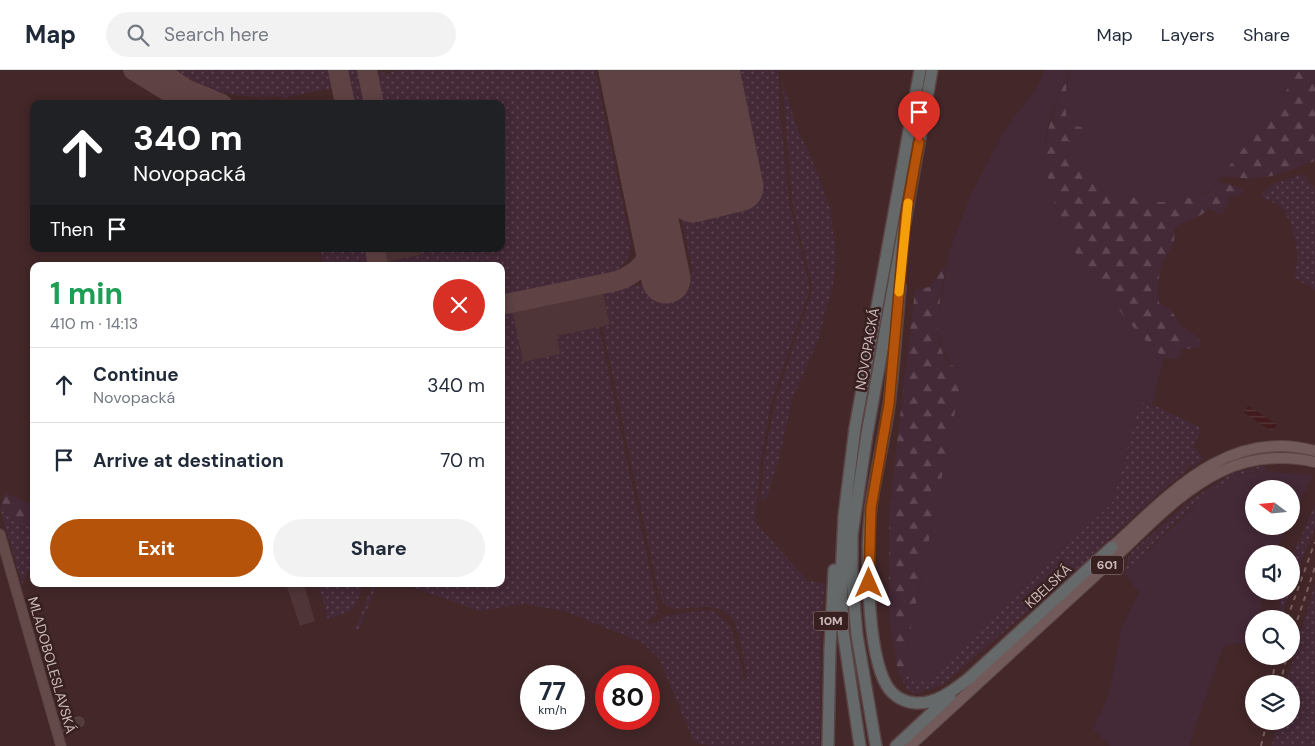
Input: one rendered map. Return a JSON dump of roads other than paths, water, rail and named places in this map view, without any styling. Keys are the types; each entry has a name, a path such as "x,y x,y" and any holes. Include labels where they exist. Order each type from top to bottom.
{"highway":[{"name":"NOVOPACKÁ","path":"846,496 856,428 920,70"},
{"name":"NOVOPACKÁ","path":"876,746 857,635 852,579 855,512 932,70"},
{"name":"10M","path":"906,214 889,404 870,522 869,583 874,634 884,680 892,693 901,699 916,703 935,700 972,676"},
{"name":"10M","path":"846,496 841,577 847,664 860,746"},
{"name":"10M","path":"828,746 830,648 835,563 846,496"},
{"name":"KBELSKÁ","path":"896,746 1112,546"}],"main road":[{"name":"KBELSKÁ","path":"1112,546 1184,482 1218,461 1241,452 1269,447 1295,447 1315,451"},
{"name":"KBELSKÁ","path":"910,746 1149,527 1198,485 1222,471 1255,460 1282,457 1315,462"},
{"name":"MLADOBOLESLAVSKÁ","path":"0,534 61,746"}],"street":[{"path":"56,728 79,722"}],"railway":[{"path":"1290,610 1315,542"},
{"path":"1300,612 1315,567"},
{"path":"1273,675 1275,665"},
{"path":"1282,675 1285,665"},
{"path":"1261,746 1265,730"}]}
